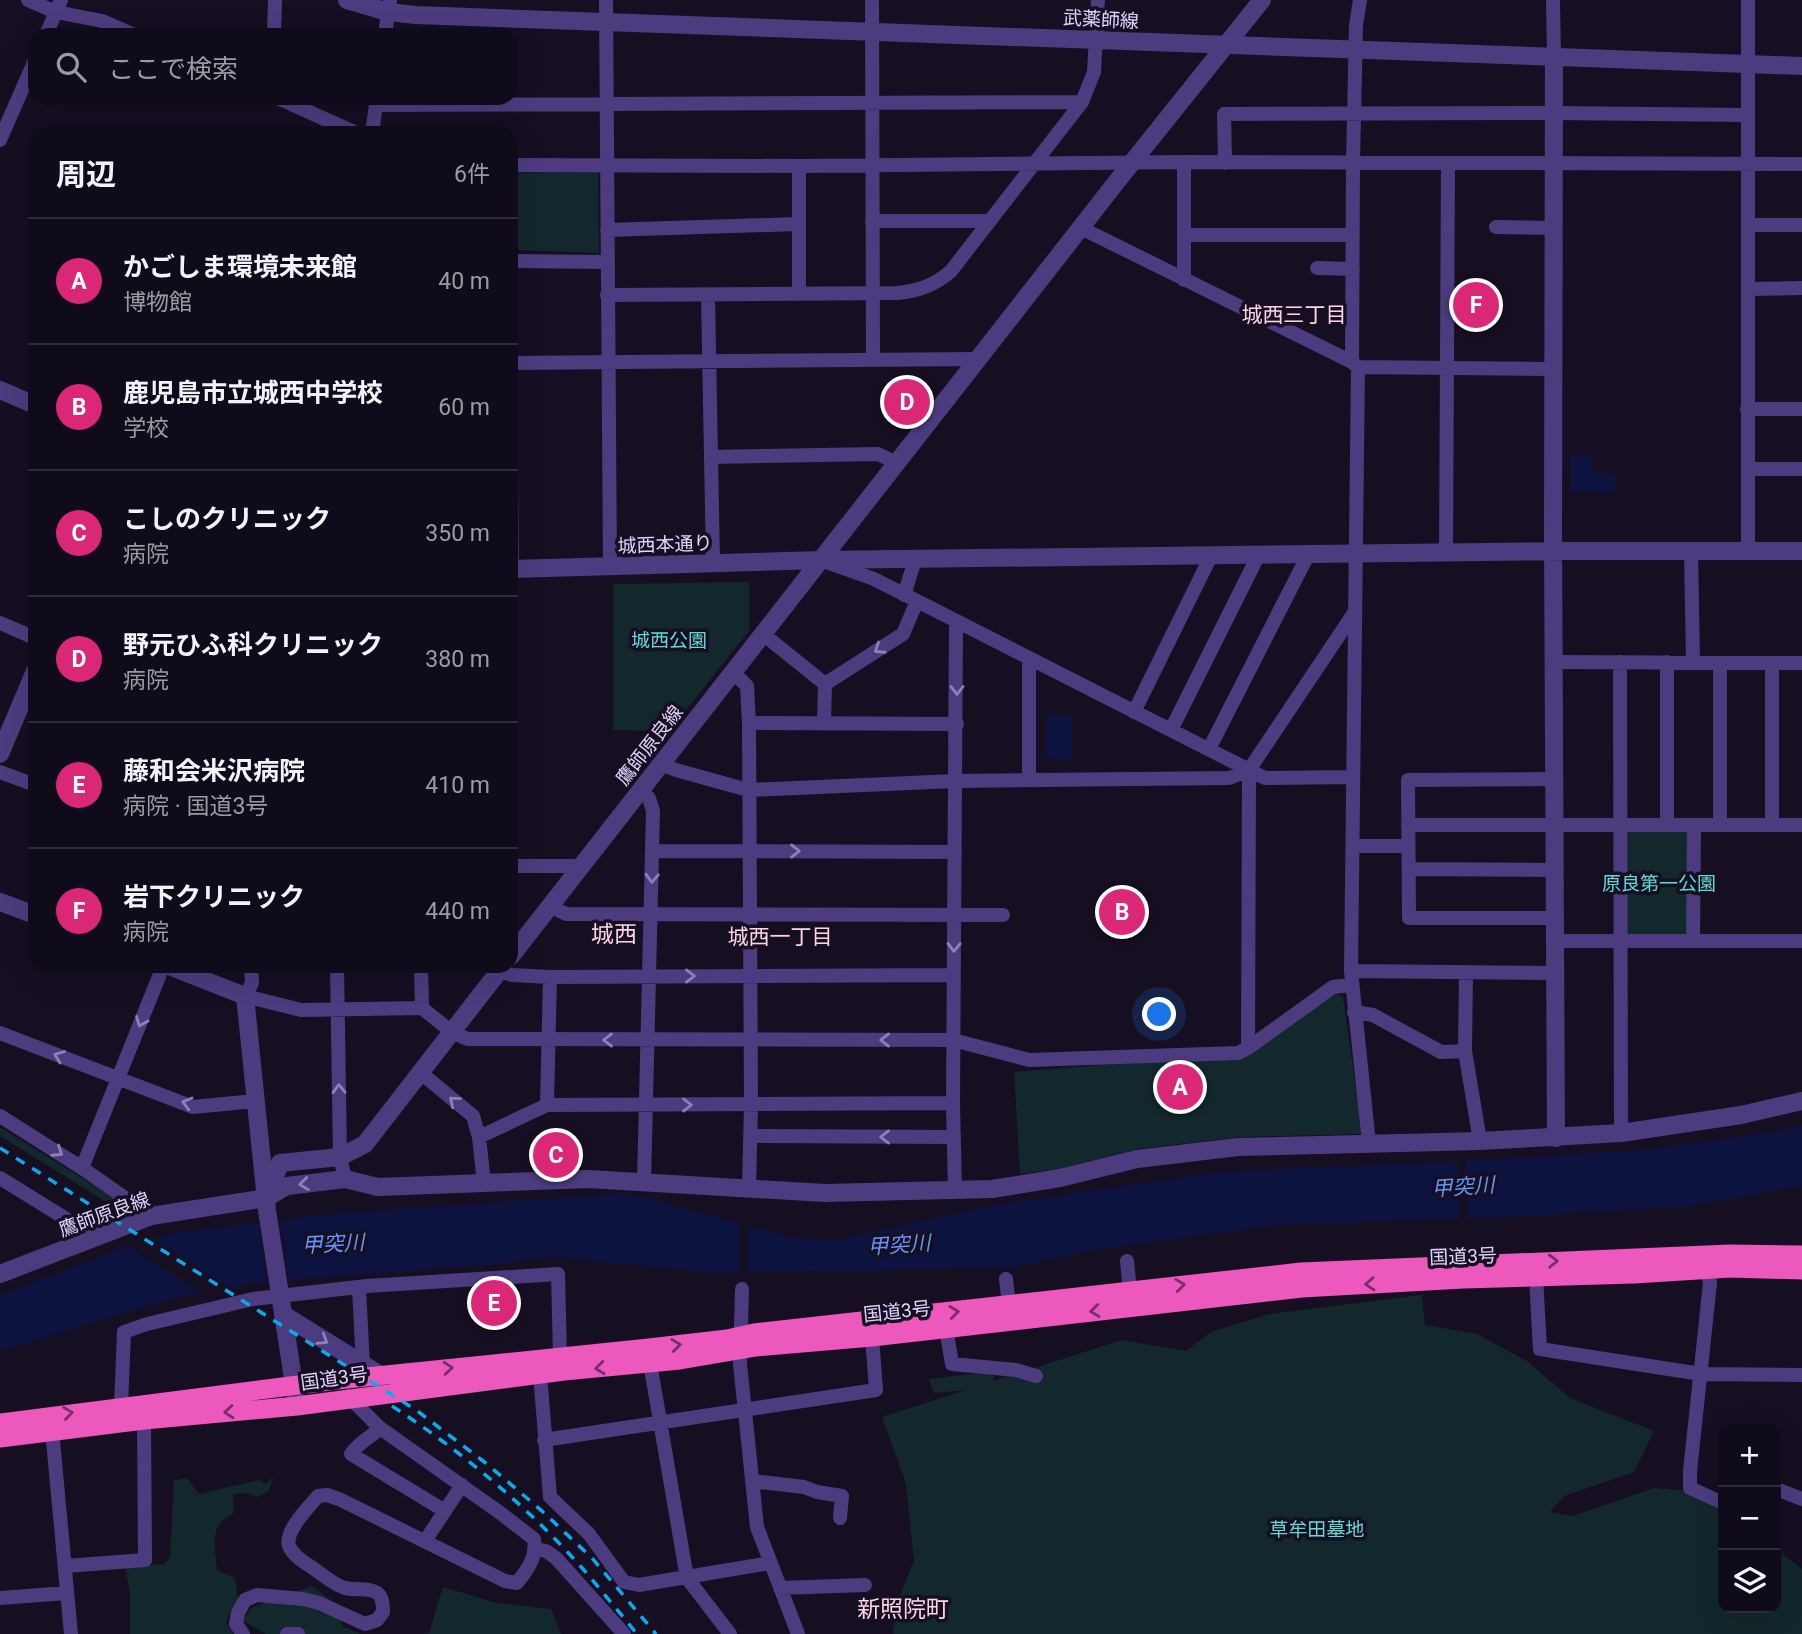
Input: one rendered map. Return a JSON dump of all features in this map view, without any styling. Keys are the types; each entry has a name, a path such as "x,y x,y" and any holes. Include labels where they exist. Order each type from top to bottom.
{"highway":[{"name":"国道3号","path":"0,1423 337,1380 560,1357 740,1343 872,1337 1302,1288 1536,1276 1802,1255"},
{"name":"国道3号","path":"0,1438 680,1360 740,1343 1009,1305 1301,1272 1706,1263 1730,1268 1802,1270"}],"street":[{"path":"28,0 59,6 118,28"},
{"path":"274,28 275,0"},
{"name":"武薬師線","path":"347,0 389,6 605,22 1802,66"},
{"path":"606,0 610,567"},
{"path":"872,0 873,358"},
{"path":"607,295 872,294 914,291 941,280 1035,165 1082,102 1094,72 1098,0"},
{"name":"鷹師原良線","path":"518,947 1132,162 1262,0"},
{"path":"1360,0 1356,25 1352,235 1355,365 1352,978 1369,1143"},
{"path":"1553,0 1556,1138"},
{"path":"1748,0 1748,550"},
{"path":"49,28 59,6"},
{"path":"385,28 389,6"},
{"path":"0,140 28,76"},
{"path":"518,103 1082,102"},
{"path":"294,105 340,126"},
{"path":"373,126 376,105"},
{"path":"1225,163 1224,114 1747,115"},
{"path":"518,165 872,166 1132,162 1802,164"},
{"path":"1184,280 1185,162"},
{"path":"1446,554 1448,163"},
{"path":"799,166 799,294"},
{"path":"872,221 990,221"},
{"path":"607,230 799,224"},
{"path":"1749,225 1802,225"},
{"path":"1496,227 1555,228"},
{"path":"1081,228 1355,365 1553,369"},
{"path":"1185,235 1352,235"},
{"path":"518,261 607,262"},
{"path":"1317,268 1353,269"},
{"path":"1749,289 1802,288"},
{"path":"708,295 713,563"},
{"path":"518,363 979,359"},
{"path":"0,390 28,402"},
{"path":"1748,409 1802,409"},
{"path":"711,457 878,454 897,463"},
{"path":"1748,469 1802,469"},
{"name":"城西本通り","path":"518,569 821,561 1553,551 1802,551"},
{"path":"1691,551 1693,663"},
{"path":"1209,749 1308,555"},
{"path":"1134,712 1211,556"},
{"path":"1171,730 1258,556"},
{"path":"825,684 903,634 915,560"},
{"path":"821,561 874,579 1265,778 1352,777"},
{"path":"1248,1048 1249,770 1343,625 1354,613"},
{"path":"955,1190 953,1040 956,622"},
{"path":"0,623 28,635"},
{"path":"763,634 825,684"},
{"path":"1029,660 1029,780"},
{"path":"1554,662 1802,663"},
{"path":"1620,662 1621,1133"},
{"path":"1667,662 1667,825"},
{"path":"1720,663 1720,825"},
{"path":"1772,663 1772,824"},
{"path":"733,672 747,686 749,723 749,1188"},
{"path":"824,724 825,684"},
{"path":"0,754 28,688"},
{"path":"749,723 957,724"},
{"path":"661,764 748,790 956,781 1229,778 1249,770"},
{"path":"0,772 28,782"},
{"path":"1555,779 1408,780 1409,918 1555,918"},
{"path":"639,791 649,798 653,811 644,1182"},
{"path":"1408,825 1802,825"},
{"path":"1693,941 1694,825"},
{"path":"1353,846 1408,846"},
{"path":"653,851 955,852"},
{"path":"518,866 582,866"},
{"path":"1409,869 1555,870"},
{"path":"0,902 28,912"},
{"path":"550,906 566,914 1003,915"},
{"path":"1555,941 1802,941"},
{"path":"82,1168 160,973"},
{"path":"187,973 245,996 301,1010 422,1008 453,1033 468,1039 953,1040 1029,1060 1238,1053 1333,987 1352,978 1466,973 1555,973"},
{"path":"251,973 252,983 245,996 255,1101 267,1204 297,1406"},
{"path":"337,973 340,1157 345,1179"},
{"path":"421,973 422,1008"},
{"path":"260,1148 280,1163 340,1157 365,1144 497,973"},
{"path":"509,973 550,977 954,975"},
{"path":"1466,973 1465,1051 1480,1140"},
{"path":"547,1105 550,977"},
{"path":"1354,1012 1373,1015 1441,1052 1465,1051"},
{"path":"0,1034 193,1107 255,1101"},
{"path":"421,1073 473,1116 479,1137 484,1183"},
{"path":"345,1179 378,1188 588,1179 825,1193 992,1189 1060,1178 1138,1159 1238,1147 1556,1138 1621,1133 1741,1115 1802,1101"},
{"path":"479,1137 547,1105 953,1103"},
{"path":"0,1116 151,1216"},
{"path":"751,1136 954,1137"},
{"path":"345,1179 363,1156 365,1144"},
{"path":"267,1204 280,1163"},
{"path":"0,1178 97,1238"},
{"name":"鷹師原良線","path":"0,1274 151,1216 267,1204 287,1186 345,1179"},
{"path":"1127,1261 1130,1291"},
{"path":"1706,1263 1710,1283 1690,1488 1718,1501"},
{"path":"121,1406 124,1332 253,1299 282,1301 359,1288 558,1274 560,1357"},
{"path":"1536,1276 1540,1349 1701,1374 1802,1375"},
{"path":"1006,1279 1009,1305"},
{"path":"359,1288 363,1365"},
{"path":"742,1289 740,1343 757,1527 798,1634"},
{"path":"282,1301 363,1365 380,1375"},
{"path":"946,1328 952,1364 1016,1370 1036,1376"},
{"path":"544,1440 876,1390 872,1337"},
{"path":"650,1363 687,1578 730,1634"},
{"path":"540,1374 550,1496 589,1534 624,1582 639,1585 771,1563"},
{"path":"243,1634 236,1624 237,1613 245,1600 257,1595 319,1603 365,1624 377,1620 383,1612 384,1602 380,1595 371,1590 344,1588 335,1584 300,1559 289,1546 288,1540 297,1522 318,1496 327,1495 340,1499 505,1581 517,1583 530,1567 536,1549 534,1539 380,1428 349,1398 337,1380"},
{"path":"65,1566 145,1560 144,1420"},
{"path":"380,1428 371,1437 357,1444 351,1454 445,1511"},
{"path":"52,1430 71,1634"},
{"path":"752,1481 804,1487 842,1496 840,1518"},
{"path":"425,1541 462,1485"},
{"path":"1781,1491 1802,1499"},
{"path":"536,1549 546,1551 556,1558 624,1634"},
{"path":"780,1588 865,1585"},
{"path":"0,1598 67,1592"},
{"path":"287,1634 298,1634"}],"green space":[{"path":"598,172 599,253 518,250 518,173"},
{"name":"城西公園","path":"749,582 749,631 669,731 613,730 613,584"},
{"name":"原良第一公園","path":"1629,830 1686,830 1691,834 1687,937 1630,936 1626,932"},
{"path":"1334,992 1343,997 1362,1131 1359,1134 1239,1137 1137,1149 1057,1169 1020,1174 1014,1072 1251,1053"},
{"path":"0,1127 132,1209 124,1213 0,1136"},
{"name":"草牟田墓地","path":"1422,1295 1425,1325 1477,1334 1527,1361 1570,1398 1654,1431 1634,1472 1564,1496 1550,1512 1573,1516 1654,1488 1681,1490 1718,1508 1718,1613 1781,1613 1781,1553 1802,1569 1802,1634 893,1634 896,1605 914,1561 906,1484 882,1417 966,1390 934,1393 929,1379 980,1373 994,1376 993,1381 1122,1340 1186,1351 1211,1332 1269,1314"},
{"path":"187,1478 199,1494 259,1480 265,1484 273,1478 269,1491 257,1497 248,1493 233,1494 234,1513 220,1524 215,1537 217,1570 235,1578 238,1599 226,1622 233,1634 130,1634 130,1594 125,1567 164,1564 170,1558 174,1480"},
{"path":"312,1586 332,1601 343,1627 361,1634 266,1634 242,1620 253,1607"},
{"path":"443,1587 497,1603 551,1609 561,1634 423,1634 429,1633"}],"water":[{"path":"1571,455 1592,456 1592,473 1615,473 1614,492 1570,492"},
{"path":"1046,715 1072,715 1071,759 1045,758"},
{"name":"甲突川","path":"1802,1125 1802,1186 1692,1206 1530,1216 1280,1225 1109,1248 1010,1268 713,1273 552,1257 489,1265 270,1281 178,1297 0,1351 0,1295 141,1241 175,1233 330,1214 629,1193 791,1237 830,1241 995,1205 1219,1172 1641,1150 1768,1133"}],"pier":[{"path":"1466,1157 1468,1221 1460,1222 1457,1158"},
{"path":"280,1217 289,1283 267,1285 258,1219"},
{"path":"740,1219 749,1222 747,1276 738,1276"},
{"path":"149,1236 235,1291 207,1295 124,1244"}],"railway":[{"path":"0,1148 416,1410 487,1464 542,1511 592,1558 656,1634"},
{"path":"392,1406 468,1461 517,1502 583,1569 637,1634"}],"place":[{"name":"岩下クリニック","path":"1476,305"},
{"name":"野元ひふ科クリニック","path":"907,402"},
{"name":"鹿児島市立城西中学校","path":"1122,912"},
{"name":"かごしま環境未来館","path":"1180,1087"},
{"name":"こしのクリニック","path":"556,1155"},
{"name":"藤和会米沢病院","path":"494,1303"}],"district":[{"name":"城西三丁目","path":"1294,315"},
{"name":"城西","path":"614,934"},
{"name":"城西一丁目","path":"780,937"},
{"name":"新照院町","path":"903,1609"}]}
